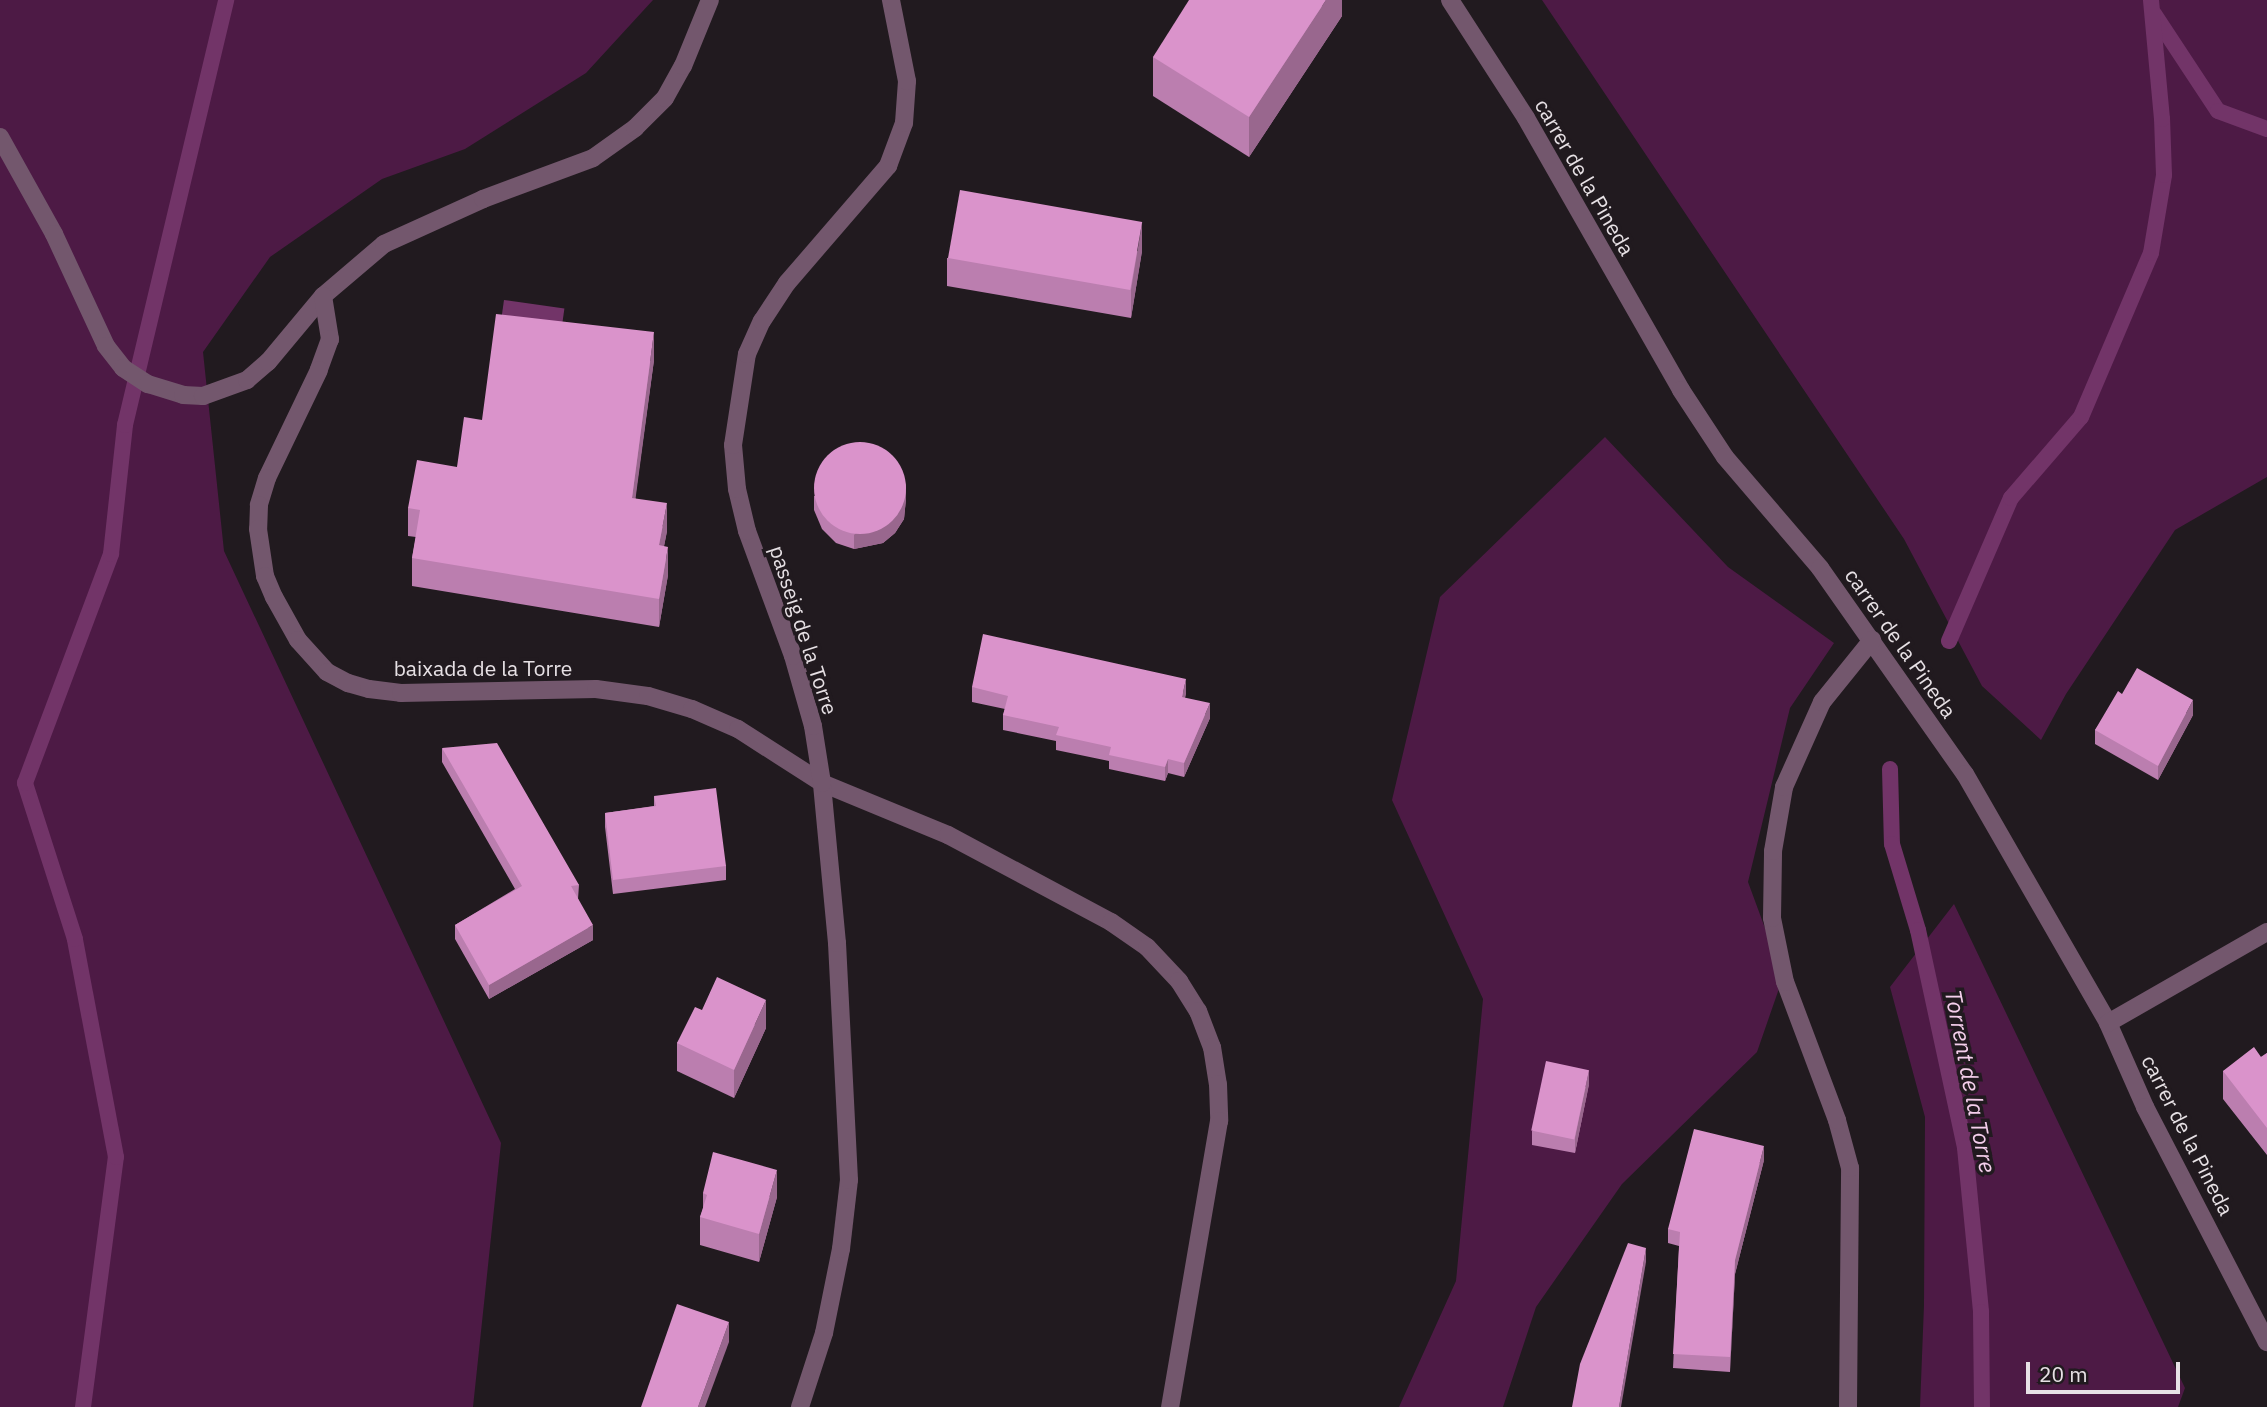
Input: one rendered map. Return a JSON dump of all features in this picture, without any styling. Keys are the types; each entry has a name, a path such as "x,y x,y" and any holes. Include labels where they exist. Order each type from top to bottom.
{"street":[{"path":"0,137 54,234 106,346 123,368 148,384 183,396 203,396 247,380 268,362 323,296 384,244 471,204 593,158 635,128 671,87 683,66 710,0"},
{"name":"passeig de la Torre","path":"800,1407 824,1333 841,1249 849,1180 837,943 822,783 813,726 793,656 747,531 737,489 733,445 747,354 762,321 787,283 888,166 904,123 908,81 891,0"},
{"name":"carrer de la Pineda","path":"1450,0 1526,118 1695,413 1725,457 1820,568 1965,775 2108,1023 2145,1107 2267,1342"},
{"name":"baixada de la Torre","path":"323,296 330,340 319,370 267,478 259,505 258,529 265,576 274,597 311,657 338,678 369,689 401,693 596,689 649,696 692,709 738,729 822,783 948,835 1111,922 1147,947 1179,981 1198,1011 1212,1048 1218,1084 1219,1121 1170,1407"},
{"path":"1848,1407 1850,1168 1837,1120 1785,982 1772,918 1773,851 1784,787 1822,702 1872,640"},
{"path":"2108,1023 2267,932"}],"shaded area":[{"path":"0,0 653,0 586,73 465,149 382,179 270,257 203,352 224,551 501,1143 473,1407 0,1407"},
{"path":"1542,0 2267,0 2267,477 2175,530 2066,694 2041,740 1982,686 1904,539"},
{"path":"504,300 564,308 561,331 501,323"},
{"path":"1605,437 1728,567 1834,643 1790,708 1748,882 1783,977 1757,1052 1622,1184 1536,1307 1503,1407 1399,1407 1456,1281 1483,999 1392,800 1440,597"},
{"path":"1954,904 2185,1388 2178,1407 1920,1407 1924,1305 1925,1117 1890,987"}],"building":[{"path":"1189,0 1326,0 1249,117 1153,57"},
{"path":"960,190 1142,222 1130,290 948,258"},
{"path":"496,314 654,332 632,498 667,503 659,545 668,547 659,599 412,558 420,510 408,508 417,460 457,467 464,417 482,420"},
{"path":"860,442 878,446 892,456 902,470 906,488 902,506 892,520 878,530 860,534 842,530 828,520 818,506 814,488 818,470 828,456 842,446"},
{"path":"983,634 1186,679 1182,697 1210,703 1184,763 1168,759 1165,767 1109,755 1111,747 1056,735 1059,727 1003,715 1008,696 972,687"},
{"path":"2137,668 2193,700 2158,766 2095,730 2118,691 2122,694"},
{"path":"497,743 579,885 571,886 593,925 489,985 455,925 522,886 442,748"},
{"path":"716,788 726,866 613,880 605,813 656,806 654,796"},
{"path":"717,977 766,1000 734,1070 677,1043 695,1007 702,1010"},
{"path":"2254,1047 2261,1057 2267,1053 2267,1128 2223,1071"},
{"path":"1546,1061 1589,1070 1574,1140 1531,1130"},
{"path":"1694,1129 1764,1146 1735,1260 1730,1357 1673,1354 1680,1232 1668,1229"},
{"path":"713,1152 777,1170 759,1234 700,1217 707,1195 703,1193"},
{"path":"1628,1243 1646,1248 1619,1407 1572,1407 1580,1364"},
{"path":"677,1304 729,1322 698,1407 641,1407"}],"waterway":[{"path":"83,1407 116,1157 75,939 25,783 111,554 125,425 226,0"},
{"name":"Torrent de la Torre","path":"1949,641 2011,498 2081,417 2151,253 2164,175 2162,119 2151,0"},
{"path":"2154,14 2218,111 2267,129"},
{"name":"Torrent de la Torre","path":"1890,769 1892,844 1918,930 1965,1148 1981,1312 1982,1407"}]}
